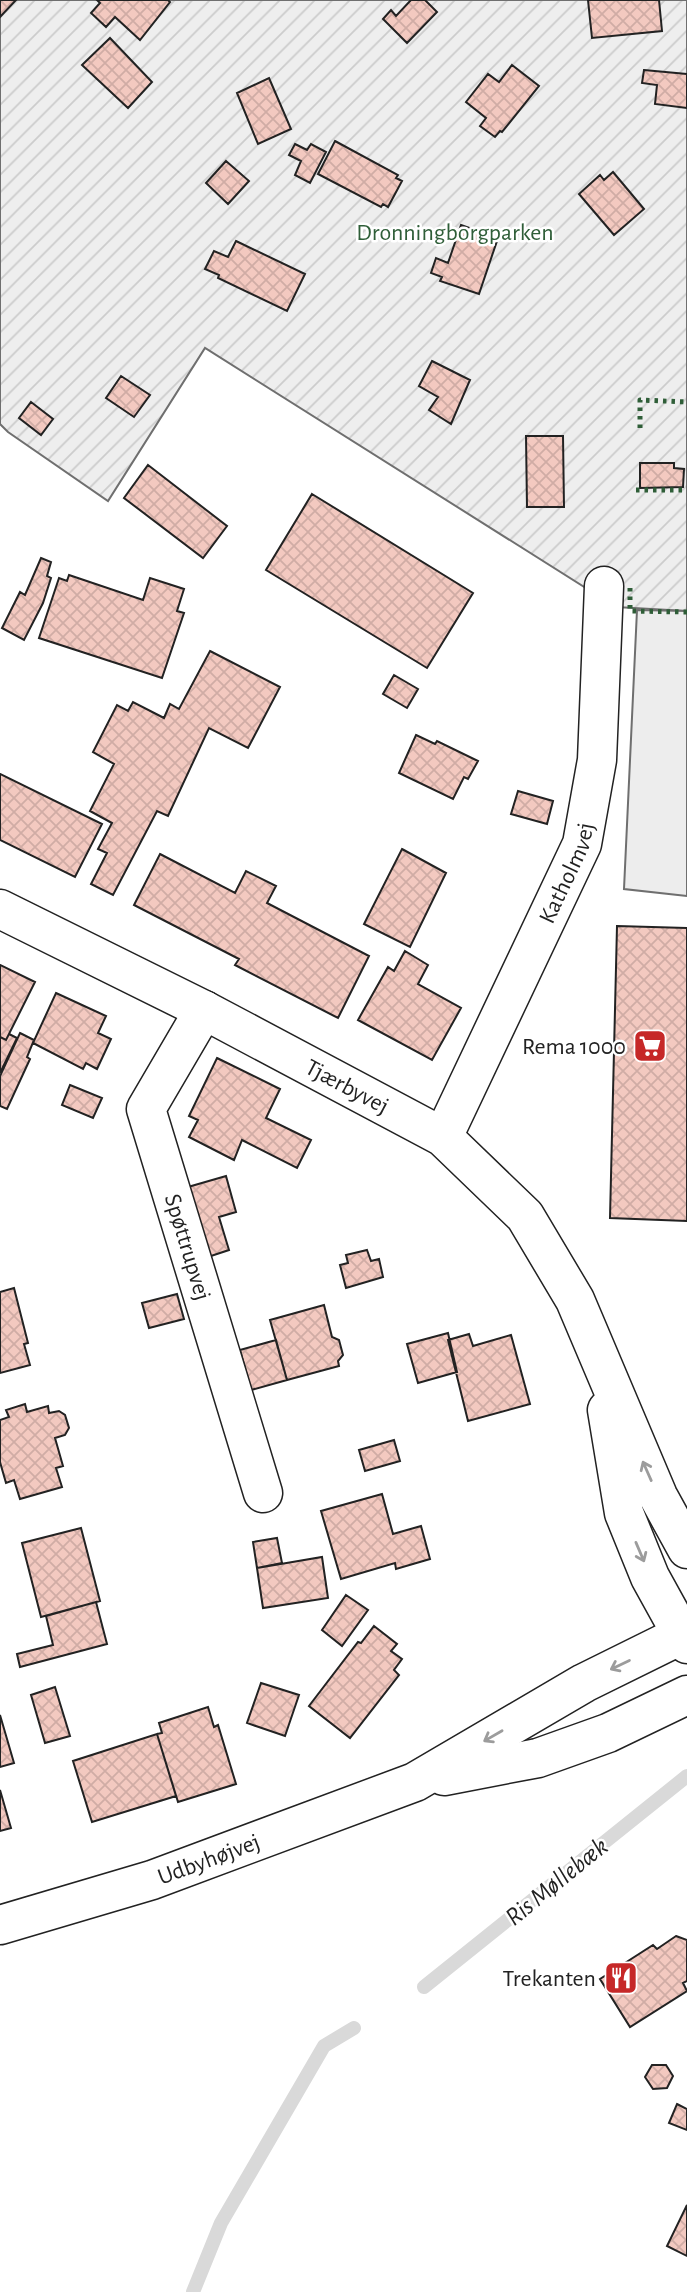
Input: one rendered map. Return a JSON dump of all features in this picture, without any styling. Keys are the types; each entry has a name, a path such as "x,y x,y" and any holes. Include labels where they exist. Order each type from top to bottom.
{"street":[{"name":"Katholmvej","path":"443,1137 582,844 597,760 604,586"},
{"name":"Tjærbyvej","path":"0,909 204,1010 443,1137 525,1216 575,1300 658,1496 687,1549"},
{"name":"Spøttrupvej","path":"204,1010 146,1109 263,1493"},
{"name":"Tjærbyvej","path":"601,1366 617,1488 624,1513 650,1577 685,1637"},
{"name":"Udbyhøjvej","path":"415,1782 584,1683 685,1637"},
{"name":"Udbyhøjvej","path":"0,1925 152,1880 415,1782 538,1758 608,1733 687,1695"}],"green space":[{"name":"Dronningborgparken","path":"0,0 687,0 687,611 616,607 205,348 108,501 8,432 0,424"}],"shaded area":[{"path":"637,610 687,611 687,896 624,889"}],"building":[{"path":"0,0 16,0 0,17"},
{"path":"97,0 170,2 140,40 115,17 106,27 91,13 100,3"},
{"path":"411,0 425,0 437,12 407,43 383,19 391,10 396,16"},
{"path":"588,0 659,0 662,31 592,38"},
{"path":"110,38 152,82 128,108 82,65"},
{"path":"512,65 539,86 495,137 480,126 486,118 466,102 488,74 499,82"},
{"path":"644,70 687,74 687,108 655,104 657,85 642,83"},
{"path":"269,78 291,129 258,144 237,93"},
{"path":"335,141 398,175 396,178 402,181 388,207 383,204 381,207 318,174"},
{"path":"295,144 307,150 311,144 326,152 310,183 295,175 301,161 289,155"},
{"path":"226,161 249,181 228,204 206,183"},
{"path":"613,172 644,209 614,235 579,194 600,175 604,180"},
{"path":"461,225 498,238 479,294 440,281 442,277 431,273 436,258 448,263"},
{"path":"236,241 305,274 287,311 205,269 214,251 228,257"},
{"path":"432,361 470,380 451,424 429,410 438,397 419,386"},
{"path":"121,376 150,395 134,417 106,398"},
{"path":"31,402 53,419 41,435 19,418"},
{"path":"526,436 563,436 564,507 527,507"},
{"path":"640,463 674,463 674,468 684,469 683,487 640,488"},
{"path":"148,465 227,526 203,558 124,498"},
{"path":"312,494 473,593 427,668 266,570"},
{"path":"41,558 51,562 47,576 51,578 43,603 24,640 2,628 20,592 25,595"},
{"path":"69,575 143,600 150,578 184,589 177,611 184,613 162,678 39,638 59,578 67,581"},
{"path":"210,651 280,687 248,748 209,728 168,816 157,811 113,895 91,884 107,853 98,849 112,823 90,811 114,764 93,752 117,705 128,711 133,702 164,718 170,704 179,709"},
{"path":"394,675 418,689 407,708 383,694"},
{"path":"416,735 435,744 437,741 478,761 468,779 464,777 453,799 399,773"},
{"path":"0,774 102,824 75,877 0,840"},
{"path":"518,791 553,801 547,824 511,814"},
{"path":"402,849 446,873 410,947 364,924"},
{"path":"160,854 235,893 246,871 276,886 267,903 369,956 338,1018 235,965 239,959 134,905"},
{"name":"Rema 1000","path":"617,926 687,928 687,1221 610,1218"},
{"path":"405,951 428,965 418,984 461,1008 432,1060 358,1020 388,967 394,971"},
{"path":"0,965 35,982 6,1040 0,1037"},
{"path":"56,993 106,1016 98,1033 111,1039 97,1069 86,1063 83,1069 33,1043"},
{"path":"20,1033 34,1040 27,1057 30,1059 7,1109 0,1106 0,1076"},
{"path":"9,1034 17,1038 0,1073 0,1037 6,1040"},
{"path":"217,1058 280,1089 266,1118 311,1140 297,1168 242,1140 234,1160 189,1137 198,1120 189,1116"},
{"path":"70,1085 102,1098 93,1118 62,1105"},
{"path":"226,1176 236,1212 219,1217 229,1250 208,1257 188,1187"},
{"path":"367,1250 371,1261 379,1259 383,1277 346,1288 340,1265 348,1263 346,1255"},
{"path":"14,1288 28,1343 24,1344 30,1365 0,1373 0,1292"},
{"path":"177,1294 184,1319 149,1328 142,1303"},
{"path":"324,1305 332,1337 339,1340 343,1355 338,1361 339,1366 287,1380 270,1320"},
{"path":"448,1333 457,1372 418,1383 407,1344"},
{"path":"469,1334 473,1346 511,1335 530,1404 468,1421 448,1340"},
{"path":"276,1340 287,1380 251,1390 240,1350"},
{"path":"25,1404 27,1412 48,1406 49,1413 59,1411 65,1415 69,1428 65,1435 55,1438 63,1466 56,1468 62,1487 20,1499 14,1480 6,1483 0,1462 0,1420 9,1417 6,1410"},
{"path":"394,1440 400,1461 365,1471 359,1450"},
{"path":"382,1494 393,1534 421,1526 430,1559 396,1569 395,1563 341,1579 321,1511"},
{"path":"81,1528 100,1601 41,1617 22,1543"},
{"path":"277,1538 282,1563 257,1568 253,1542"},
{"path":"322,1557 328,1598 263,1608 257,1568"},
{"path":"346,1595 368,1610 342,1646 322,1630"},
{"path":"96,1602 107,1644 20,1667 17,1654 53,1645 46,1616"},
{"path":"374,1626 397,1644 391,1651 402,1659 394,1670 399,1675 350,1738 309,1706 358,1642 361,1643"},
{"path":"261,1683 299,1695 285,1736 247,1723"},
{"path":"55,1687 70,1736 45,1743 31,1695"},
{"path":"208,1707 214,1727 218,1725 236,1784 178,1802 157,1734 162,1733 159,1723"},
{"path":"0,1715 14,1763 0,1767"},
{"path":"157,1734 176,1796 92,1822 73,1761"},
{"path":"0,1790 11,1828 0,1831"},
{"path":"676,1936 687,1940 687,1981 683,1983 687,1991 630,2027 600,1979 653,1945 657,1949"},
{"path":"652,2065 666,2065 673,2076 667,2088 653,2089 645,2077"},
{"path":"677,2104 687,2109 687,2130 669,2123"},
{"path":"687,2205 687,2256 667,2246"}],"waterway":[{"name":"Ris Møllebæk","path":"424,1987 687,1776"},
{"name":"Ris Møllebæk","path":"193,2292 221,2223 324,2046 354,2028"}],"hedge":[{"path":"640,428 640,400 687,402"},
{"path":"636,490 687,490"},
{"path":"630,588 630,611 687,612"}],"place":[{"name":"Rema 1000","path":"650,1046"},
{"name":"Trekanten","path":"621,1978"}]}
